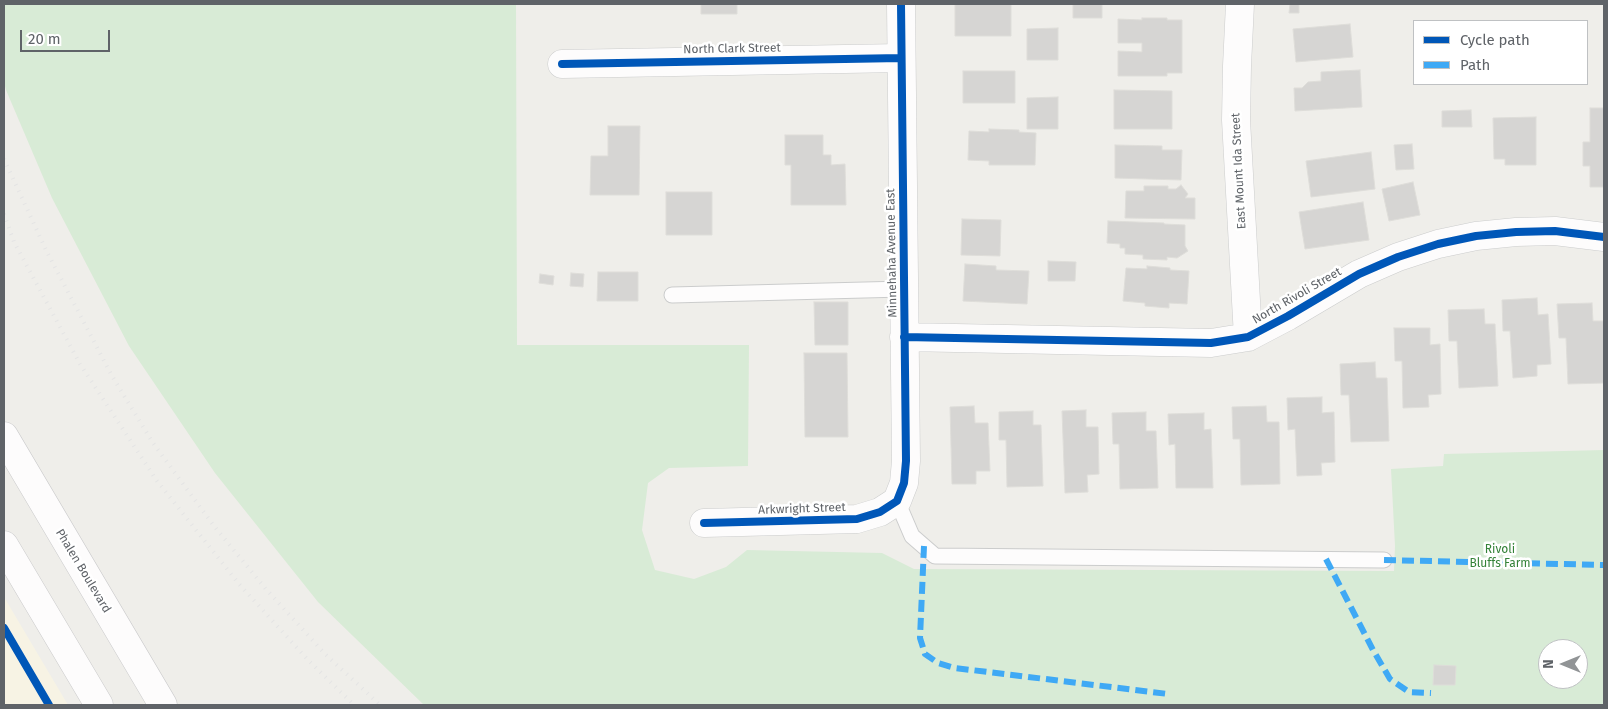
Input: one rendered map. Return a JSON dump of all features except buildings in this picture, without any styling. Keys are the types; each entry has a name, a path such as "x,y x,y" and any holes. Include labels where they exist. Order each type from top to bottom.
{"street":[{"name":"Minnehaha Avenue East","path":"897,501 904,483 906,461 901,4"},
{"name":"East Mount Ida Street","path":"1240,4 1236,120 1248,337"},
{"name":"North Clark Street","path":"562,64 901,58"},
{"name":"North Rivoli Street","path":"904,336 1211,343 1248,337 1359,274 1398,257 1438,244 1476,236 1516,232 1555,231 1604,237"},
{"name":"Phalen Boulevard","path":"4,436 162,705"},
{"name":"Arkwright Street","path":"704,523 857,519 880,512 897,501"},
{"path":"4,546 99,705"}],"lane":[{"path":"672,295 903,290"},
{"path":"897,501 912,536 935,556 1384,560"}],"shaded area":[{"path":"4,597 68,705 4,705"}],"green space":[{"name":"Rivoli Bluffs Farm","path":"4,4 516,4 517,345 749,345 748,466 669,468 648,483 642,530 655,570 694,579 726,567 747,550 882,553 914,569 1394,571 1395,546 1391,469 1443,466 1444,454 1604,450 1604,705 424,705 318,602 215,473 129,346 52,198 4,82"}],"railway":[{"path":"4,159 46,250 112,376 153,443 214,526 265,588 325,654 380,705"},
{"path":"4,214 14,242 80,364 157,481 239,584 308,660 354,705"}],"marked path":[{"path":"924,546 920,638 925,654 938,663 955,668 1168,694"},
{"path":"1326,559 1390,679 1409,692 1431,693"},
{"path":"1384,560 1604,565"}],"cycle path":[{"path":"704,523 857,519 880,512 897,501 904,483 906,461 901,4"},
{"path":"562,64 901,58"},
{"path":"904,337 1211,343 1248,337 1359,274 1398,257 1438,244 1476,236 1516,232 1555,231 1604,237"},
{"path":"4,628 49,705"}]}
